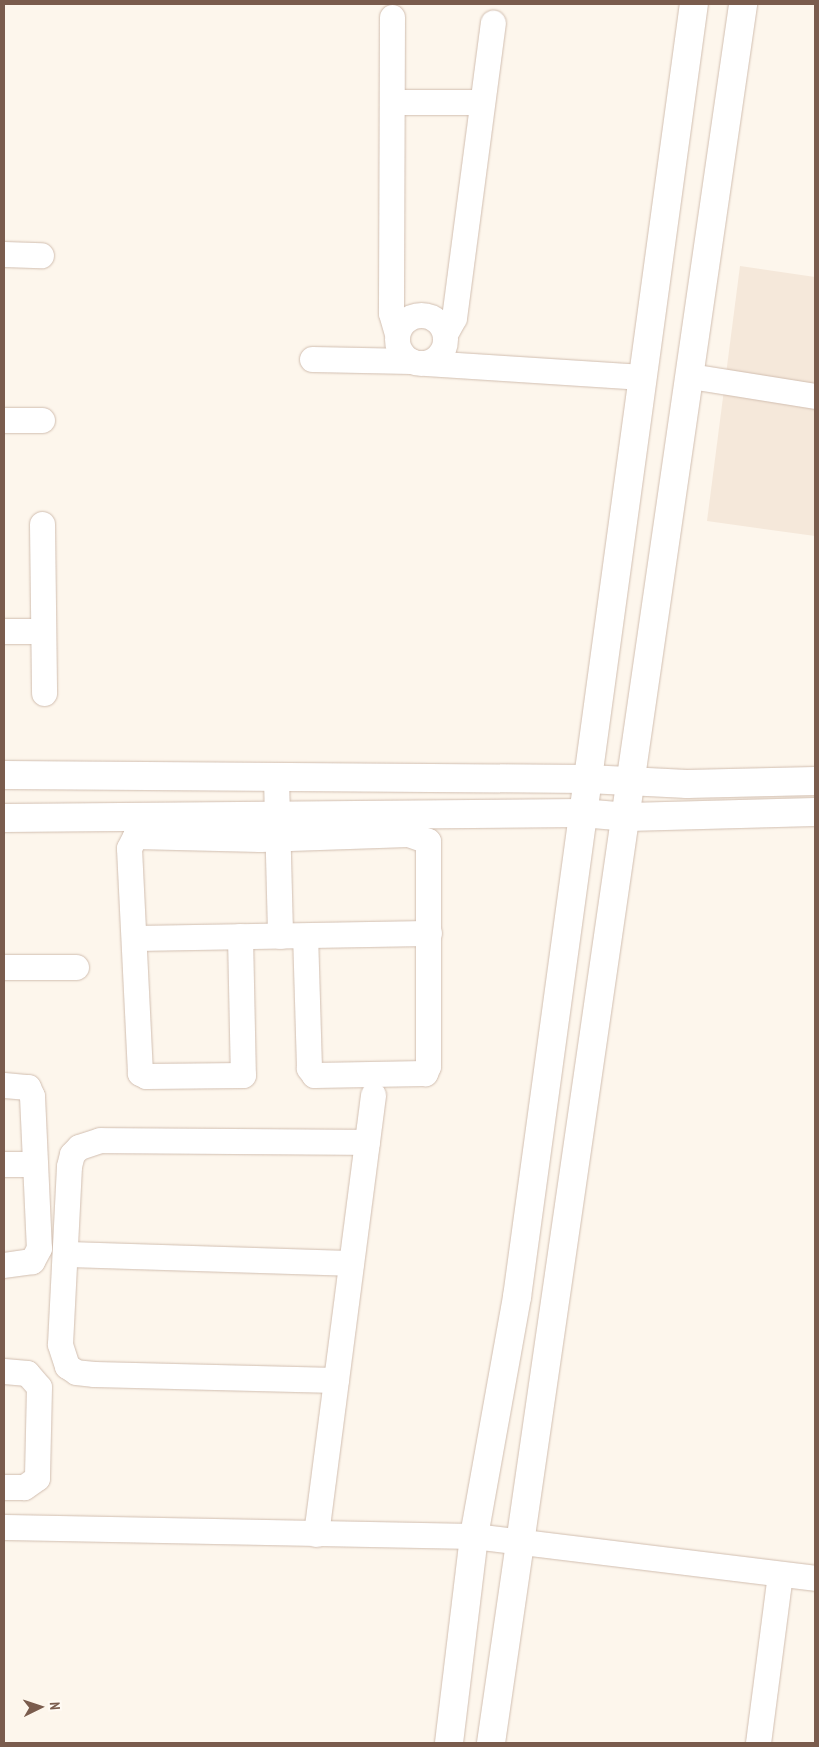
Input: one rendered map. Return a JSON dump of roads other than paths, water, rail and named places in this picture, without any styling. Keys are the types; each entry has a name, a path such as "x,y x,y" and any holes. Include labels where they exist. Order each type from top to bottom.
{"street":[{"path":"449,1743 474,1536 517,1297 694,4"},
{"path":"491,1743 628,817 743,4"},
{"path":"392,17 392,313 399,350 418,362 439,356 445,334 454,318 493,23"},
{"path":"392,102 482,102"},
{"path":"4,254 41,255"},
{"path":"397,334 406,320 422,314 438,321 445,334"},
{"path":"312,359 418,362 643,377"},
{"path":"690,376 815,396"},
{"path":"4,420 42,420"},
{"path":"42,524 44,693"},
{"path":"4,631 42,631"},
{"path":"4,776 276,779 588,779 633,782 815,781"},
{"path":"272,928 268,827 276,779"},
{"path":"240,936 246,1071 238,1076 146,1076 140,1073 130,848 135,836 268,827 582,813 628,817 815,812"},
{"path":"4,818 268,827 419,835 428,840 428,1066 418,1075 314,1075 310,1068 305,936"},
{"path":"134,938 240,936 272,928 305,936 429,933"},
{"path":"4,967 76,967"},
{"path":"4,1085 30,1090 39,1254 22,1264 4,1265"},
{"path":"316,1534 373,1096"},
{"path":"336,1380 76,1372 67,1366 60,1344 69,1166 72,1154 89,1142 367,1142"},
{"path":"4,1164 35,1164"},
{"path":"65,1254 351,1263"},
{"path":"4,1372 27,1373 39,1387 37,1478 24,1488 4,1487"},
{"path":"4,1526 474,1536 815,1578"},
{"path":"758,1743 780,1574"}]}
